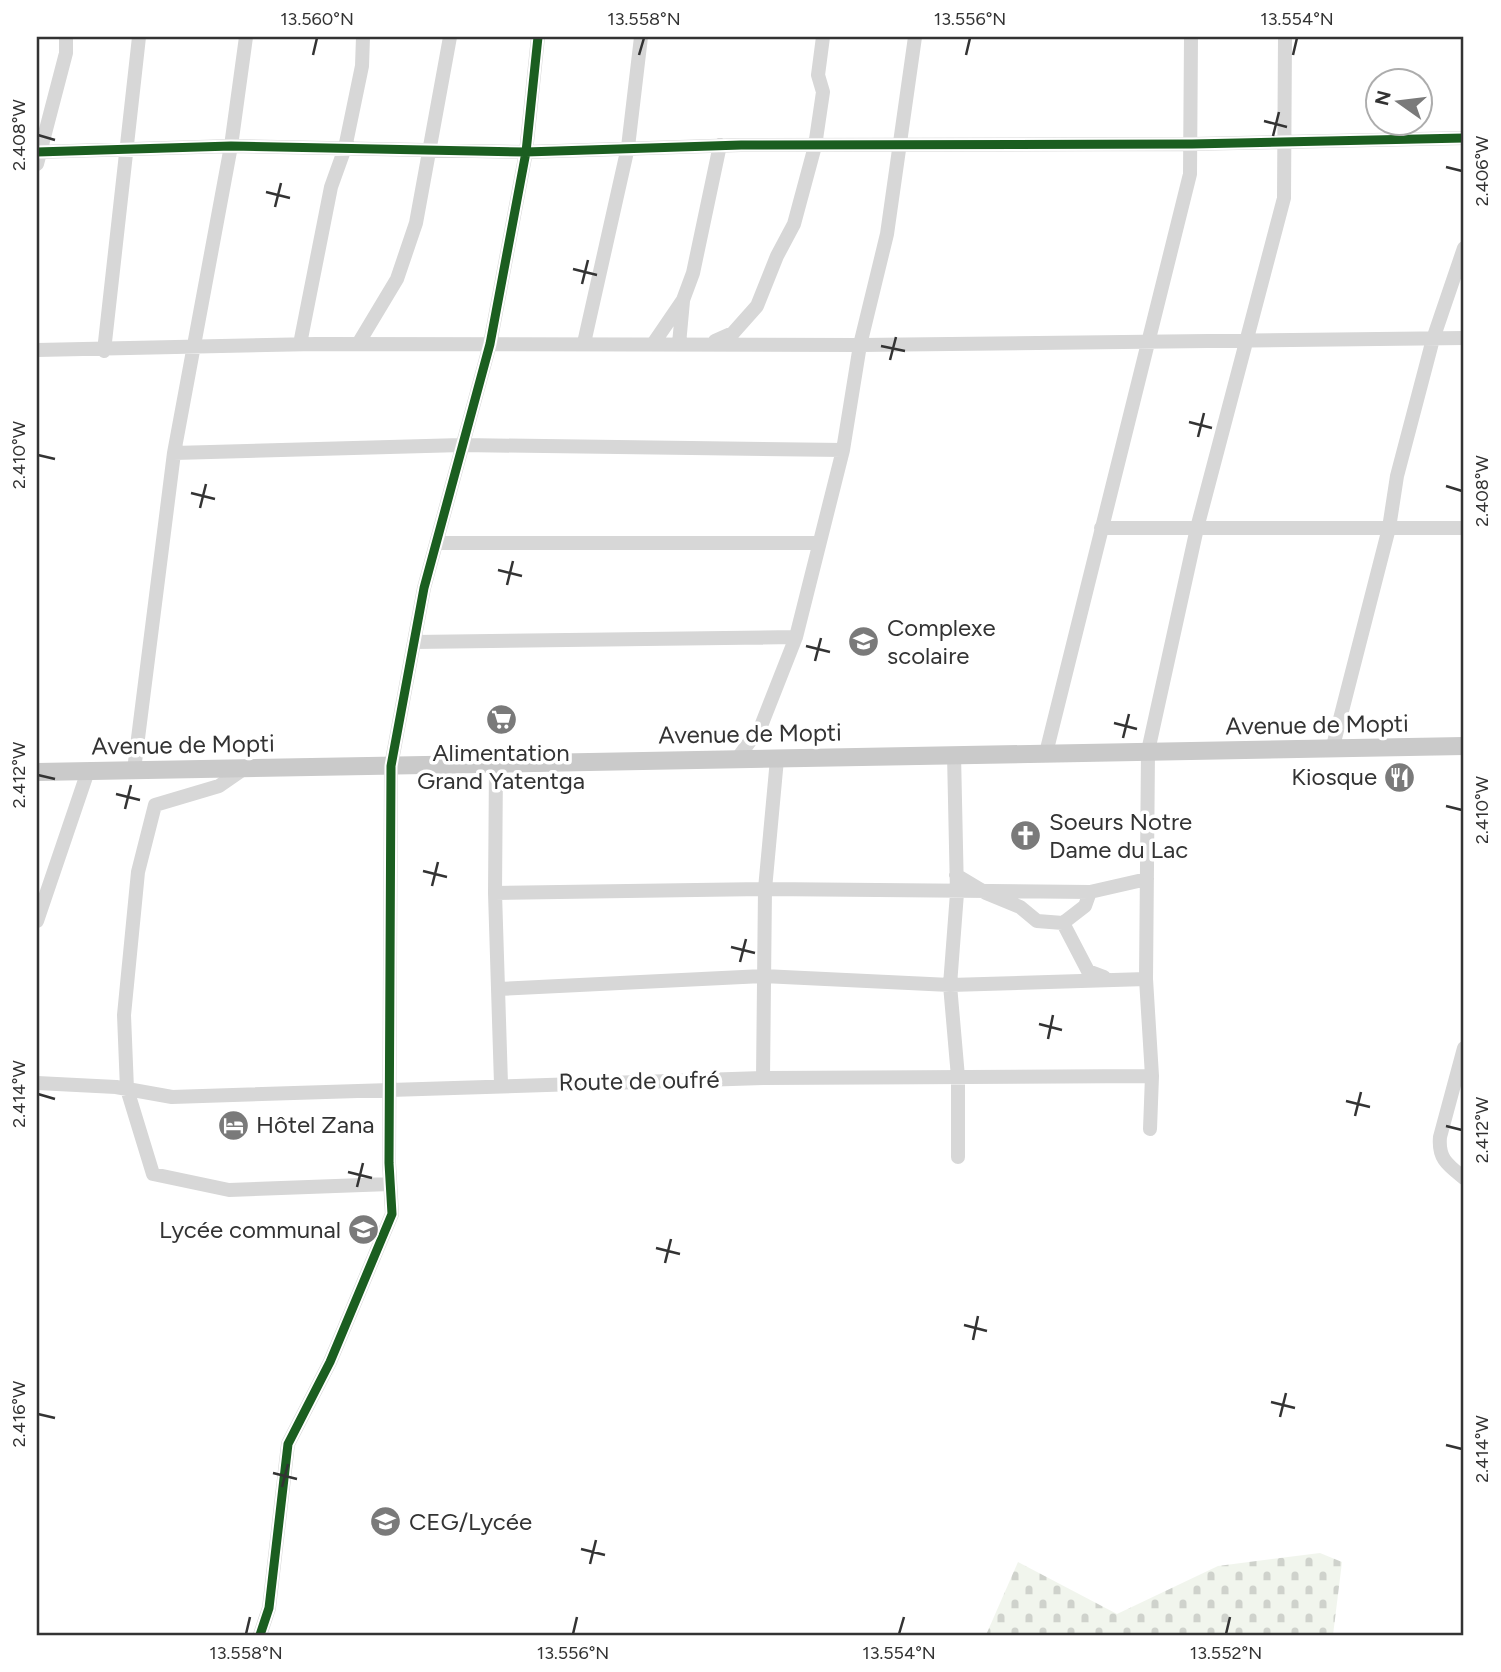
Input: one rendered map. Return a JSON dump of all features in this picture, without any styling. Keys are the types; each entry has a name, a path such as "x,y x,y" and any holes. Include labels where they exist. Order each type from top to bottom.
{"main road":[{"name":"Avenue de Mopti","path":"38,774 134,770 1464,746"}],"street":[{"path":"66,37 66,53 38,156 232,146 526,152 720,145 1192,144 1464,138"},
{"path":"104,351 139,37"},
{"path":"134,770 174,453 232,146 246,37"},
{"path":"300,344 331,187 345,148 362,66 363,37"},
{"path":"358,344 397,279 416,223 450,37"},
{"path":"260,1635 269,1608 288,1444 330,1362 392,1214 389,1090 391,766 436,543 490,344 526,152 538,37"},
{"path":"584,344 628,147 641,37"},
{"path":"708,344 733,333 757,306 777,256 794,224 815,146 823,92 818,75 823,37"},
{"path":"737,759 761,726 796,636 843,450 860,345 887,234 902,146 915,37"},
{"path":"1046,753 1190,174 1191,37"},
{"path":"1150,1129 1152,1076 1146,979 1148,751 1197,528 1244,340 1284,198 1285,37"},
{"path":"653,344 683,300 693,273 720,145"},
{"path":"1332,750 1389,528 1397,476 1433,339 1464,248"},
{"path":"679,344 683,300"},
{"path":"37,350 104,351 300,344 860,345 1464,338"},
{"path":"174,453 463,445 843,450"},
{"path":"1101,528 1464,528"},
{"path":"436,543 819,542"},
{"path":"414,642 796,636"},
{"path":"954,754 957,893 950,985 958,1077 958,1157"},
{"path":"763,1078 765,889 777,760"},
{"path":"496,764 495,893 501,1084"},
{"path":"245,768 219,786 155,806 138,872 129,942 124,1015 127,1089 153,1174 229,1190 390,1184"},
{"path":"37,921 88,771"},
{"path":"956,875 986,893 1020,907 1037,922 1063,923 1085,906 1090,892"},
{"path":"495,893 765,889 957,893 1090,892 1147,879"},
{"path":"1063,923 1088,971 1110,980"},
{"path":"498,989 763,976 950,985 1146,979"},
{"path":"1464,1048 1438,1152 1442,1160 1464,1178"},
{"name":"Route de oufré","path":"37,1083 127,1089 172,1097 501,1084 763,1078 1152,1076"}],"green space":[{"path":"1320,1553 1342,1562 1333,1635 986,1635 1018,1562 1117,1614 1218,1566"}],"cycle path":[{"path":"260,1635 269,1608 288,1444 330,1362 392,1214 389,1163 391,766 424,588 490,344 526,152 538,37"},
{"path":"37,152 231,146 526,152 741,145 1192,144 1464,138"}],"place":[{"name":"Complexe scolaire","path":"864,642"},
{"name":"Alimentation Grand Yatentga","path":"501,719"},
{"name":"Kiosque","path":"1400,777"},
{"name":"Soeurs Notre Dame du Lac","path":"1026,836"},
{"name":"Hôtel Zana","path":"233,1125"},
{"name":"Lycée communal","path":"364,1230"},
{"name":"CEG/Lycée","path":"386,1522"}]}
